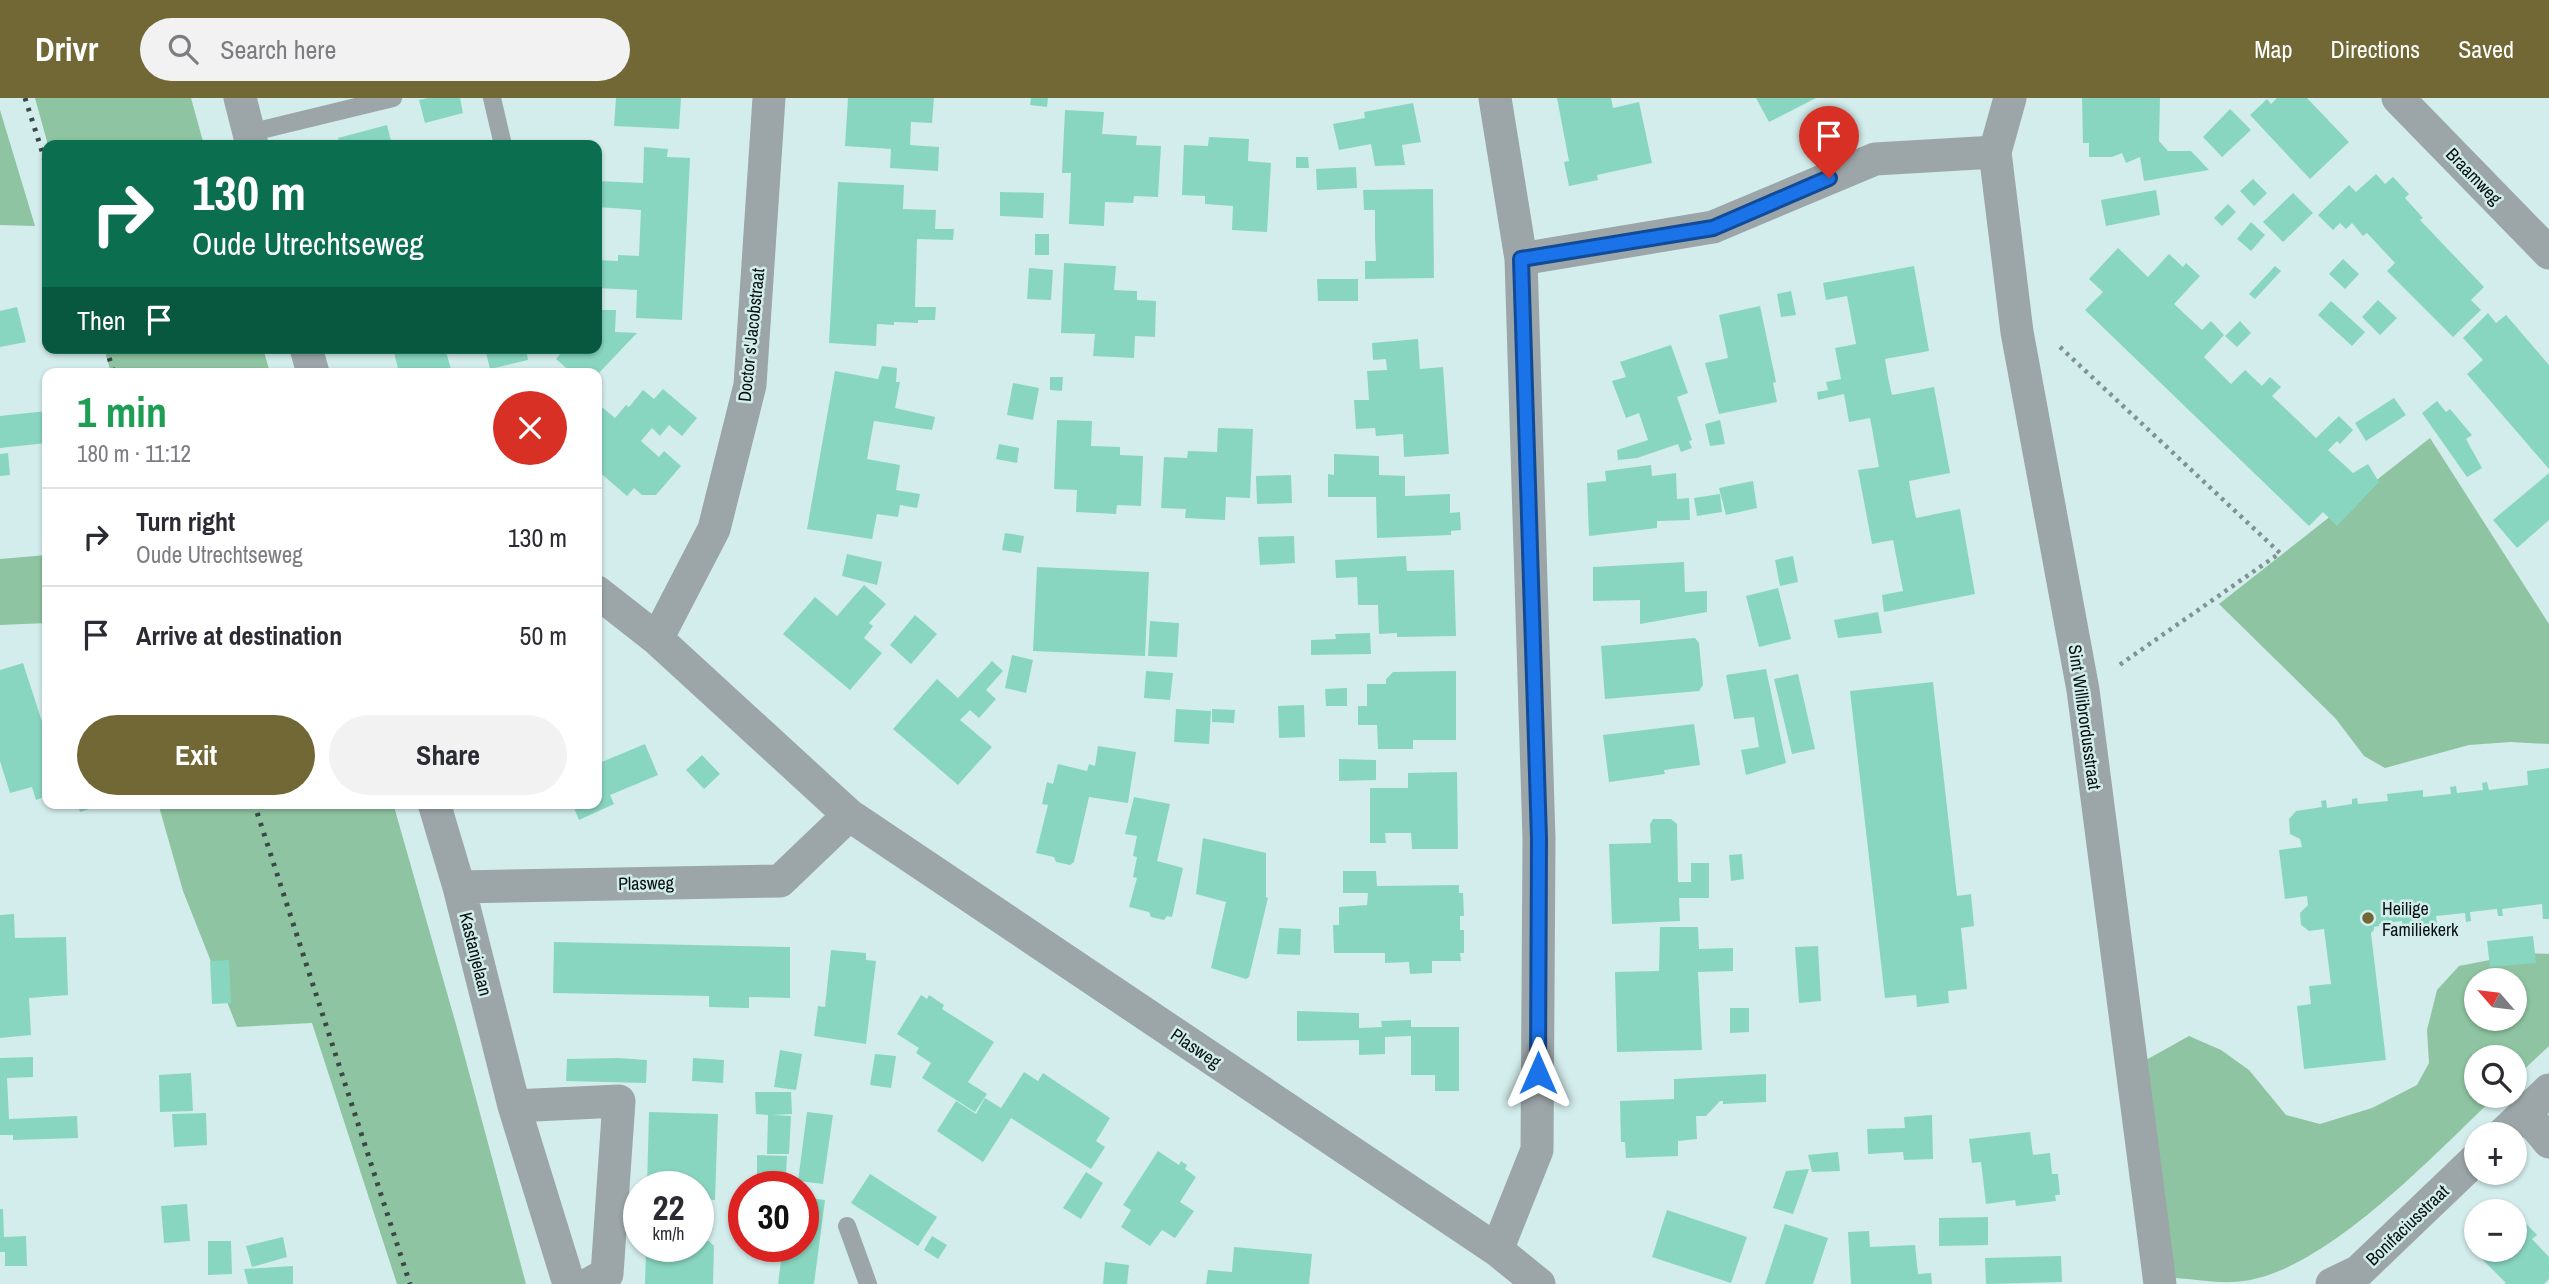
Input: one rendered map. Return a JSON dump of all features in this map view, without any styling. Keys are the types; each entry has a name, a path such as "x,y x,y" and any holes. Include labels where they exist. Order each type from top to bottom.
{"street":[{"path":"240,98 251,139"},
{"name":"Doctor s'Jacobstraat","path":"657,639 714,529 750,385 769,98"},
{"path":"1495,98 1521,259 1539,839 1537,1150 1497,1250"},
{"path":"1521,259 1713,228 1875,159 1995,152 2010,98"},
{"name":"Braamweg","path":"2398,98 2549,253"},
{"name":"Sint Willibrordusstraat","path":"1995,152 2017,332 2083,690 2160,1284"},
{"name":"Plasweg","path":"602,596 657,639 849,815 1497,1250 1539,1284"},
{"name":"Kastanjelaan","path":"436,809 459,887 514,1106 569,1284"},
{"name":"Plasweg","path":"459,887 780,881 849,815"},
{"path":"2515,1122 2549,1090"},
{"path":"514,1106 619,1101 607,1274 589,1284"},
{"path":"2527,1130 2549,1142"},
{"name":"Bonifaciusstraat","path":"2332,1284 2358,1272 2464,1170"}],"lane":[{"path":"251,139 393,98"},
{"path":"492,98 502,140"},
{"path":"847,1226 868,1284"}],"path":[{"path":"2017,332 2059,347 2280,553 2083,690"}],"green space":[{"path":"35,98 191,98 203,140 47,140"},
{"path":"0,110 35,226 0,225"},
{"path":"106,354 265,354 269,368 110,368"},
{"path":"2430,438 2549,624 2549,744 2510,742 2469,745 2385,768 2364,756 2336,719 2219,604"},
{"path":"42,555 42,623 0,625 0,559"},
{"path":"160,809 395,809 526,1284 397,1284 312,1023 237,1027 183,891"},
{"path":"2526,953 2549,954 2549,1046 2527,1067 2527,1045 2464,1045 2464,1108 2483,1108 2469,1122 2464,1122 2464,1127 2375,1209 2303,1259 2268,1275 2234,1282 2175,1278 2146,1060 2189,1036 2221,1050 2249,1070 2286,1115 2320,1124 2372,1108 2417,1085 2429,1063 2427,1030 2437,990 2459,966"}],"building":[{"path":"460,98 463,113 425,123 419,100"},
{"path":"616,98 681,98 679,129 614,126"},
{"path":"848,98 934,98 932,123 911,122 910,145 939,147 938,171 890,168 891,149 845,146"},
{"path":"1031,98 1048,98 1047,107 1030,105"},
{"path":"1557,98 1611,98 1613,108 1639,102 1652,163 1597,175 1598,180 1569,186 1564,162 1569,161"},
{"path":"1756,98 1816,98 1769,122"},
{"path":"2082,98 2160,98 2159,141 2168,151 2191,151 2209,170 2144,181 2140,157 2126,163 2122,153 2112,157 2089,157 2089,143 2083,143"},
{"path":"2277,98 2307,98 2349,142 2310,179 2250,115 2267,99 2271,104"},
{"path":"1413,103 1421,142 1402,145 1405,165 1375,166 1371,144 1339,150 1333,124 1365,118 1364,112"},
{"path":"2230,109 2251,130 2222,157 2203,137"},
{"path":"1065,110 1104,112 1102,134 1137,136 1136,145 1161,146 1158,197 1134,196 1133,203 1105,202 1104,226 1069,224 1071,173 1062,173"},
{"path":"387,125 391,140 338,140"},
{"path":"1209,137 1249,139 1248,161 1271,163 1267,232 1232,230 1233,206 1205,204 1205,196 1182,195 1184,145 1208,146"},
{"path":"644,147 668,149 667,157 690,158 682,320 636,318 637,290 602,288 602,260 618,261 618,255 639,256 641,210 602,207 602,181 643,183"},
{"path":"1296,157 1308,157 1309,168 1296,168"},
{"path":"1356,167 1357,188 1317,190 1316,169"},
{"path":"2376,174 2385,184 2393,177 2409,194 2405,198 2423,218 2420,220 2484,287 2471,300 2481,310 2453,337 2387,271 2395,263 2367,233 2363,236 2352,223 2346,229 2340,223 2333,230 2318,215 2349,185 2356,192"},
{"path":"2253,179 2267,193 2254,206 2240,191"},
{"path":"838,182 904,185 903,209 936,210 935,229 954,229 953,240 917,239 915,307 936,307 935,320 918,320 918,323 894,322 894,325 877,324 876,346 829,343"},
{"path":"1433,189 1434,278 1365,279 1365,261 1376,261 1375,210 1364,210 1363,190"},
{"path":"2156,190 2160,215 2106,226 2101,200"},
{"path":"1000,192 1044,193 1043,218 1000,216"},
{"path":"2293,193 2313,213 2283,242 2263,222"},
{"path":"2228,204 2236,212 2222,226 2214,218"},
{"path":"2251,222 2265,235 2251,251 2237,239"},
{"path":"1035,234 1049,234 1049,255 1035,255"},
{"path":"2118,248 2148,277 2169,254 2183,267 2186,263 2200,276 2174,304 2202,330 2211,321 2224,335 2204,357 2231,384 2245,370 2262,386 2270,377 2281,387 2272,396 2316,438 2339,416 2353,430 2340,444 2337,441 2328,450 2353,473 2368,464 2379,482 2337,526 2323,512 2309,526 2085,310 2103,292 2089,279"},
{"path":"2343,259 2359,274 2345,289 2329,274"},
{"path":"1064,263 1116,266 1114,290 1137,291 1137,300 1156,301 1155,337 1135,336 1134,358 1093,356 1095,334 1061,333"},
{"path":"1914,266 1929,351 1885,359 1888,377 1892,395 1934,387 1950,473 1909,481 1912,499 1916,518 1960,509 1975,594 1884,612 1882,595 1903,591 1893,540 1872,544 1858,470 1879,467 1870,418 1849,422 1844,394 1818,400 1817,392 1828,390 1826,382 1841,379 1835,348 1856,344 1847,296 1826,300 1823,283"},
{"path":"2275,266 2281,271 2255,299 2249,294"},
{"path":"1029,268 1053,270 1051,300 1027,299"},
{"path":"1317,279 1358,279 1358,301 1318,301"},
{"path":"1791,291 1796,315 1781,317 1777,294"},
{"path":"2378,300 2397,318 2380,335 2362,317"},
{"path":"2331,301 2365,332 2352,346 2318,315"},
{"path":"1760,306 1776,382 1773,383 1777,402 1719,414 1705,363 1728,358 1719,315"},
{"path":"17,307 26,342 0,347 0,311"},
{"path":"602,310 616,310 615,332 637,333 602,370 566,368 556,359 560,354 602,354"},
{"path":"2488,313 2496,323 2506,315 2549,365 2549,469 2467,374 2483,360 2463,338"},
{"path":"2240,321 2251,333 2237,347 2225,336"},
{"path":"1418,339 1420,369 1443,367 1449,454 1404,457 1403,434 1376,436 1375,428 1356,429 1354,400 1369,400 1367,371 1387,370 1386,359 1373,360 1372,343"},
{"path":"1671,345 1688,393 1677,397 1692,440 1689,441 1692,448 1681,452 1678,444 1637,458 1618,460 1617,450 1648,440 1639,413 1626,418 1612,381 1626,377 1620,362"},
{"path":"394,354 447,354 451,368 398,368"},
{"path":"486,354 527,354 528,360 490,368"},
{"path":"882,366 897,368 896,382 900,382 895,408 935,417 932,430 874,421 867,459 900,465 896,490 920,494 917,508 900,505 898,517 877,514 872,539 807,529 835,371 878,379"},
{"path":"1050,377 1063,377 1062,391 1050,390"},
{"path":"1013,383 1039,388 1033,420 1007,415"},
{"path":"663,389 697,418 682,436 669,425 660,436 652,428 641,441 659,457 664,451 681,466 656,495 642,495 634,488 627,496 602,474 602,407 615,418 626,405 629,407 643,390 654,399"},
{"path":"2394,398 2406,415 2366,441 2355,423"},
{"path":"2437,401 2446,412 2450,409 2472,435 2466,439 2482,468 2467,477 2422,413"},
{"path":"42,412 42,444 0,448 0,416"},
{"path":"1057,420 1092,421 1091,446 1120,447 1120,455 1143,456 1141,506 1117,505 1116,514 1076,512 1077,490 1054,489"},
{"path":"1720,420 1725,444 1710,446 1705,424"},
{"path":"1218,428 1253,429 1250,498 1226,497 1225,520 1185,518 1186,509 1161,508 1164,457 1187,458 1188,451 1217,452"},
{"path":"999,444 1019,448 1017,463 996,459"},
{"path":"8,453 10,475 0,476 0,454"},
{"path":"1334,454 1379,456 1379,475 1405,476 1405,496 1450,494 1450,513 1460,512 1461,530 1451,531 1451,535 1377,538 1376,497 1328,497 1328,474 1334,475"},
{"path":"1651,465 1652,476 1676,473 1677,499 1689,498 1690,520 1657,521 1657,528 1589,536 1587,483 1606,481 1605,471"},
{"path":"2549,473 2549,520 2517,548 2493,520"},
{"path":"1291,475 1292,503 1257,504 1256,476"},
{"path":"1753,481 1757,508 1726,515 1719,488"},
{"path":"1720,494 1722,512 1697,516 1694,498"},
{"path":"1005,533 1024,536 1021,553 1002,550"},
{"path":"1294,536 1295,563 1260,565 1258,537"},
{"path":"847,554 882,562 877,585 842,576"},
{"path":"1406,556 1407,571 1454,570 1456,636 1397,637 1397,633 1379,634 1378,605 1358,605 1357,577 1336,578 1335,560"},
{"path":"1793,556 1798,582 1780,586 1775,560"},
{"path":"1684,562 1685,592 1707,591 1707,612 1640,624 1640,600 1593,601 1593,567"},
{"path":"1037,567 1149,572 1145,656 1033,651"},
{"path":"864,585 886,604 869,623 873,626 864,638 882,653 850,690 783,634 815,597 837,616"},
{"path":"1778,588 1791,639 1759,647 1746,596"},
{"path":"1878,612 1882,633 1838,638 1834,620"},
{"path":"915,615 937,634 911,664 890,645"},
{"path":"1150,621 1179,623 1177,657 1148,656"},
{"path":"1370,633 1371,654 1311,655 1311,640 1336,639 1335,634"},
{"path":"1695,638 1699,643 1703,685 1699,691 1605,699 1601,646"},
{"path":"1012,655 1033,660 1026,693 1005,688"},
{"path":"992,661 1003,671 986,690 996,699 979,718 970,710 960,720 992,747 958,785 893,729 937,679 958,698"},
{"path":"23,663 42,722 42,798 36,800 32,787 10,793 0,761 0,670"},
{"path":"1766,669 1786,763 1746,775 1741,750 1759,747 1754,717 1734,719 1726,675"},
{"path":"1146,671 1173,673 1170,700 1144,698"},
{"path":"1456,671 1456,740 1413,740 1413,749 1378,749 1377,725 1358,725 1358,706 1367,706 1367,684 1386,684 1386,679 1393,672"},
{"path":"1798,674 1815,749 1792,754 1774,679"},
{"path":"1933,682 1957,896 1971,894 1974,926 1961,928 1967,989 1948,991 1949,1003 1917,1007 1916,995 1885,998 1850,691"},
{"path":"1347,688 1347,706 1326,706 1325,689"},
{"path":"1304,705 1305,737 1279,738 1278,706"},
{"path":"1176,709 1211,711 1209,744 1174,742"},
{"path":"1212,709 1235,710 1234,723 1212,722"},
{"path":"1694,724 1700,765 1664,770 1665,774 1609,782 1603,735"},
{"path":"645,744 658,775 610,795 614,804 579,820 574,809 602,809 602,762"},
{"path":"1098,746 1136,752 1128,803 1089,797 1074,862 1070,865 1056,862 1054,857 1036,853 1048,805 1042,804 1047,782 1053,784 1058,764 1087,771 1089,764 1095,766"},
{"path":"702,755 720,774 704,789 686,770"},
{"path":"1339,759 1376,760 1376,780 1339,781"},
{"name":"Heilige Familiekerk","path":"2549,768 2549,919 2543,919 2542,904 2502,909 2503,916 2498,916 2497,909 2470,912 2471,921 2466,922 2465,913 2436,916 2437,925 2402,929 2402,921 2374,927 2371,933 2386,1060 2304,1069 2297,1006 2311,1004 2309,986 2331,984 2324,929 2309,931 2301,925 2300,913 2308,905 2307,896 2285,899 2279,850 2302,847 2300,839 2290,834 2289,819 2296,811 2322,807 2321,801 2326,800 2327,808 2352,804 2352,799 2357,798 2358,804 2388,801 2387,794 2423,790 2423,797 2451,794 2450,787 2456,786 2457,793 2483,790 2482,783 2487,782 2489,790 2528,785 2527,771"},
{"path":"1457,772 1458,849 1412,849 1411,833 1385,833 1386,843 1370,843 1370,788 1408,788 1408,773"},
{"path":"1134,797 1170,804 1157,861 1183,868 1172,917 1167,916 1164,920 1151,917 1149,912 1129,907 1137,878 1133,877 1137,857 1133,856 1137,836 1125,834"},
{"path":"1653,819 1671,819 1677,824 1678,882 1691,882 1691,863 1709,863 1709,898 1679,898 1680,921 1612,924 1609,844 1651,843 1650,824"},
{"path":"1203,838 1266,853 1268,898 1249,977 1246,979 1211,968 1226,902 1196,894"},
{"path":"1742,854 1744,879 1731,881 1729,855"},
{"path":"1343,871 1376,871 1377,886 1459,885 1459,893 1463,893 1464,916 1460,916 1460,930 1464,930 1464,953 1460,953 1461,961 1432,961 1432,973 1410,974 1409,962 1385,963 1385,953 1334,953 1333,925 1339,925 1339,907 1367,905 1368,893 1343,893"},
{"path":"14,914 15,938 66,937 68,995 29,998 31,1035 0,1038 0,915"},
{"path":"1660,927 1698,927 1699,949 1733,948 1733,971 1698,972 1702,1050 1617,1052 1615,972 1659,971"},
{"path":"1279,928 1301,929 1300,955 1277,954"},
{"path":"2533,936 2536,963 2490,967 2487,941"},
{"path":"554,942 790,947 790,998 749,997 749,1008 709,1007 709,996 553,993"},
{"path":"1818,946 1821,1001 1799,1003 1795,947"},
{"path":"831,950 866,953 866,960 876,961 866,1044 814,1036 818,1006 825,1007"},
{"path":"229,960 231,1003 212,1004 210,961"},
{"path":"921,995 927,999 929,995 944,1005 942,1009 994,1042 968,1082 987,1094 975,1112 922,1078 931,1063 916,1053 919,1048 897,1034"},
{"path":"1730,1008 1749,1008 1749,1032 1730,1033"},
{"path":"1297,1011 1359,1013 1359,1028 1382,1027 1381,1021 1411,1020 1411,1027 1459,1027 1459,1091 1435,1091 1435,1075 1411,1075 1411,1036 1385,1037 1385,1054 1359,1055 1359,1040 1297,1041"},
{"path":"780,1050 802,1054 796,1090 774,1087"},
{"path":"875,1054 896,1056 891,1088 870,1085"},
{"path":"33,1057 33,1077 7,1078 9,1119 77,1116 78,1138 13,1140 13,1135 0,1135 0,1058"},
{"path":"693,1058 724,1060 723,1083 692,1081"},
{"path":"567,1059 647,1060 646,1083 566,1081"},
{"path":"1024,1072 1038,1081 1043,1073 1110,1118 1096,1141 1105,1147 1091,1169 1011,1118 983,1162 937,1131 956,1101 976,1114 985,1098 1001,1108"},
{"path":"191,1073 193,1111 160,1112 159,1075"},
{"path":"1766,1074 1766,1102 1723,1104 1723,1101 1720,1101 1706,1116 1696,1116 1697,1139 1678,1141 1678,1156 1626,1158 1625,1142 1621,1142 1620,1101 1674,1099 1674,1079"},
{"path":"755,1092 791,1092 792,1114 773,1115 791,1116 789,1154 767,1154 768,1115 756,1114"},
{"path":"649,1112 718,1114 715,1200 714,1171 647,1171"},
{"path":"807,1112 833,1115 823,1184 819,1184 819,1171 799,1171"},
{"path":"206,1113 207,1145 174,1147 172,1114"},
{"path":"1932,1115 1933,1159 1904,1160 1903,1152 1868,1154 1867,1129 1905,1128 1904,1117"},
{"path":"2030,1132 2033,1155 2050,1153 2052,1174 2058,1174 2060,1195 2055,1195 2056,1201 2016,1206 2015,1200 1986,1204 1981,1162 1972,1163 1969,1139"},
{"path":"1158,1151 1179,1165 1181,1161 1187,1165 1185,1169 1196,1177 1180,1202 1194,1211 1175,1238 1162,1230 1150,1246 1121,1227 1131,1210 1123,1205"},
{"path":"1838,1152 1840,1171 1812,1172 1808,1155"},
{"path":"757,1155 787,1156 786,1171 757,1171"},
{"path":"1809,1169 1793,1214 1773,1208 1786,1171"},
{"path":"1086,1172 1103,1183 1081,1219 1063,1208"},
{"path":"870,1174 937,1217 918,1246 851,1203"},
{"path":"819,1199 825,1200 819,1246"},
{"path":"187,1204 190,1241 164,1243 161,1206"},
{"path":"0,1209 3,1209 4,1237 26,1236 27,1266 5,1266 5,1252 0,1252"},
{"path":"1667,1210 1747,1237 1731,1283 1652,1257"},
{"path":"1988,1217 1988,1245 1939,1246 1939,1218"},
{"path":"1785,1224 1828,1238 1813,1284 1765,1284"},
{"path":"2527,1225 2537,1235 2532,1239 2549,1257 2549,1279 2544,1284 2504,1284 2506,1283 2485,1262 2527,1262"},
{"path":"1869,1231 1870,1247 1915,1245 1918,1274 1931,1273 1932,1284 1851,1284 1848,1232"},
{"path":"932,1236 947,1245 938,1259 924,1250"},
{"path":"283,1237 287,1257 252,1267 246,1246"},
{"path":"208,1241 231,1241 232,1274 208,1275"},
{"path":"1234,1247 1312,1254 1309,1284 1206,1284 1208,1270 1232,1272"},
{"path":"2061,1256 2062,1282 1986,1284 1985,1258"},
{"path":"646,1262 714,1262 713,1284 645,1284"},
{"path":"781,1262 817,1262 814,1284 778,1284"},
{"path":"1105,1262 1129,1265 1127,1284 1103,1284"},
{"path":"293,1266 293,1284 248,1284 244,1269"}],"railway":[{"path":"25,98 42,151"},
{"path":"108,354 112,368"},
{"path":"256,809 410,1284"}],"place":[{"name":"Heilige Familiekerk","path":"2368,918"}],"route":[{"path":"1538,1073 1539,839 1521,259 1713,228 1829,178"}]}
